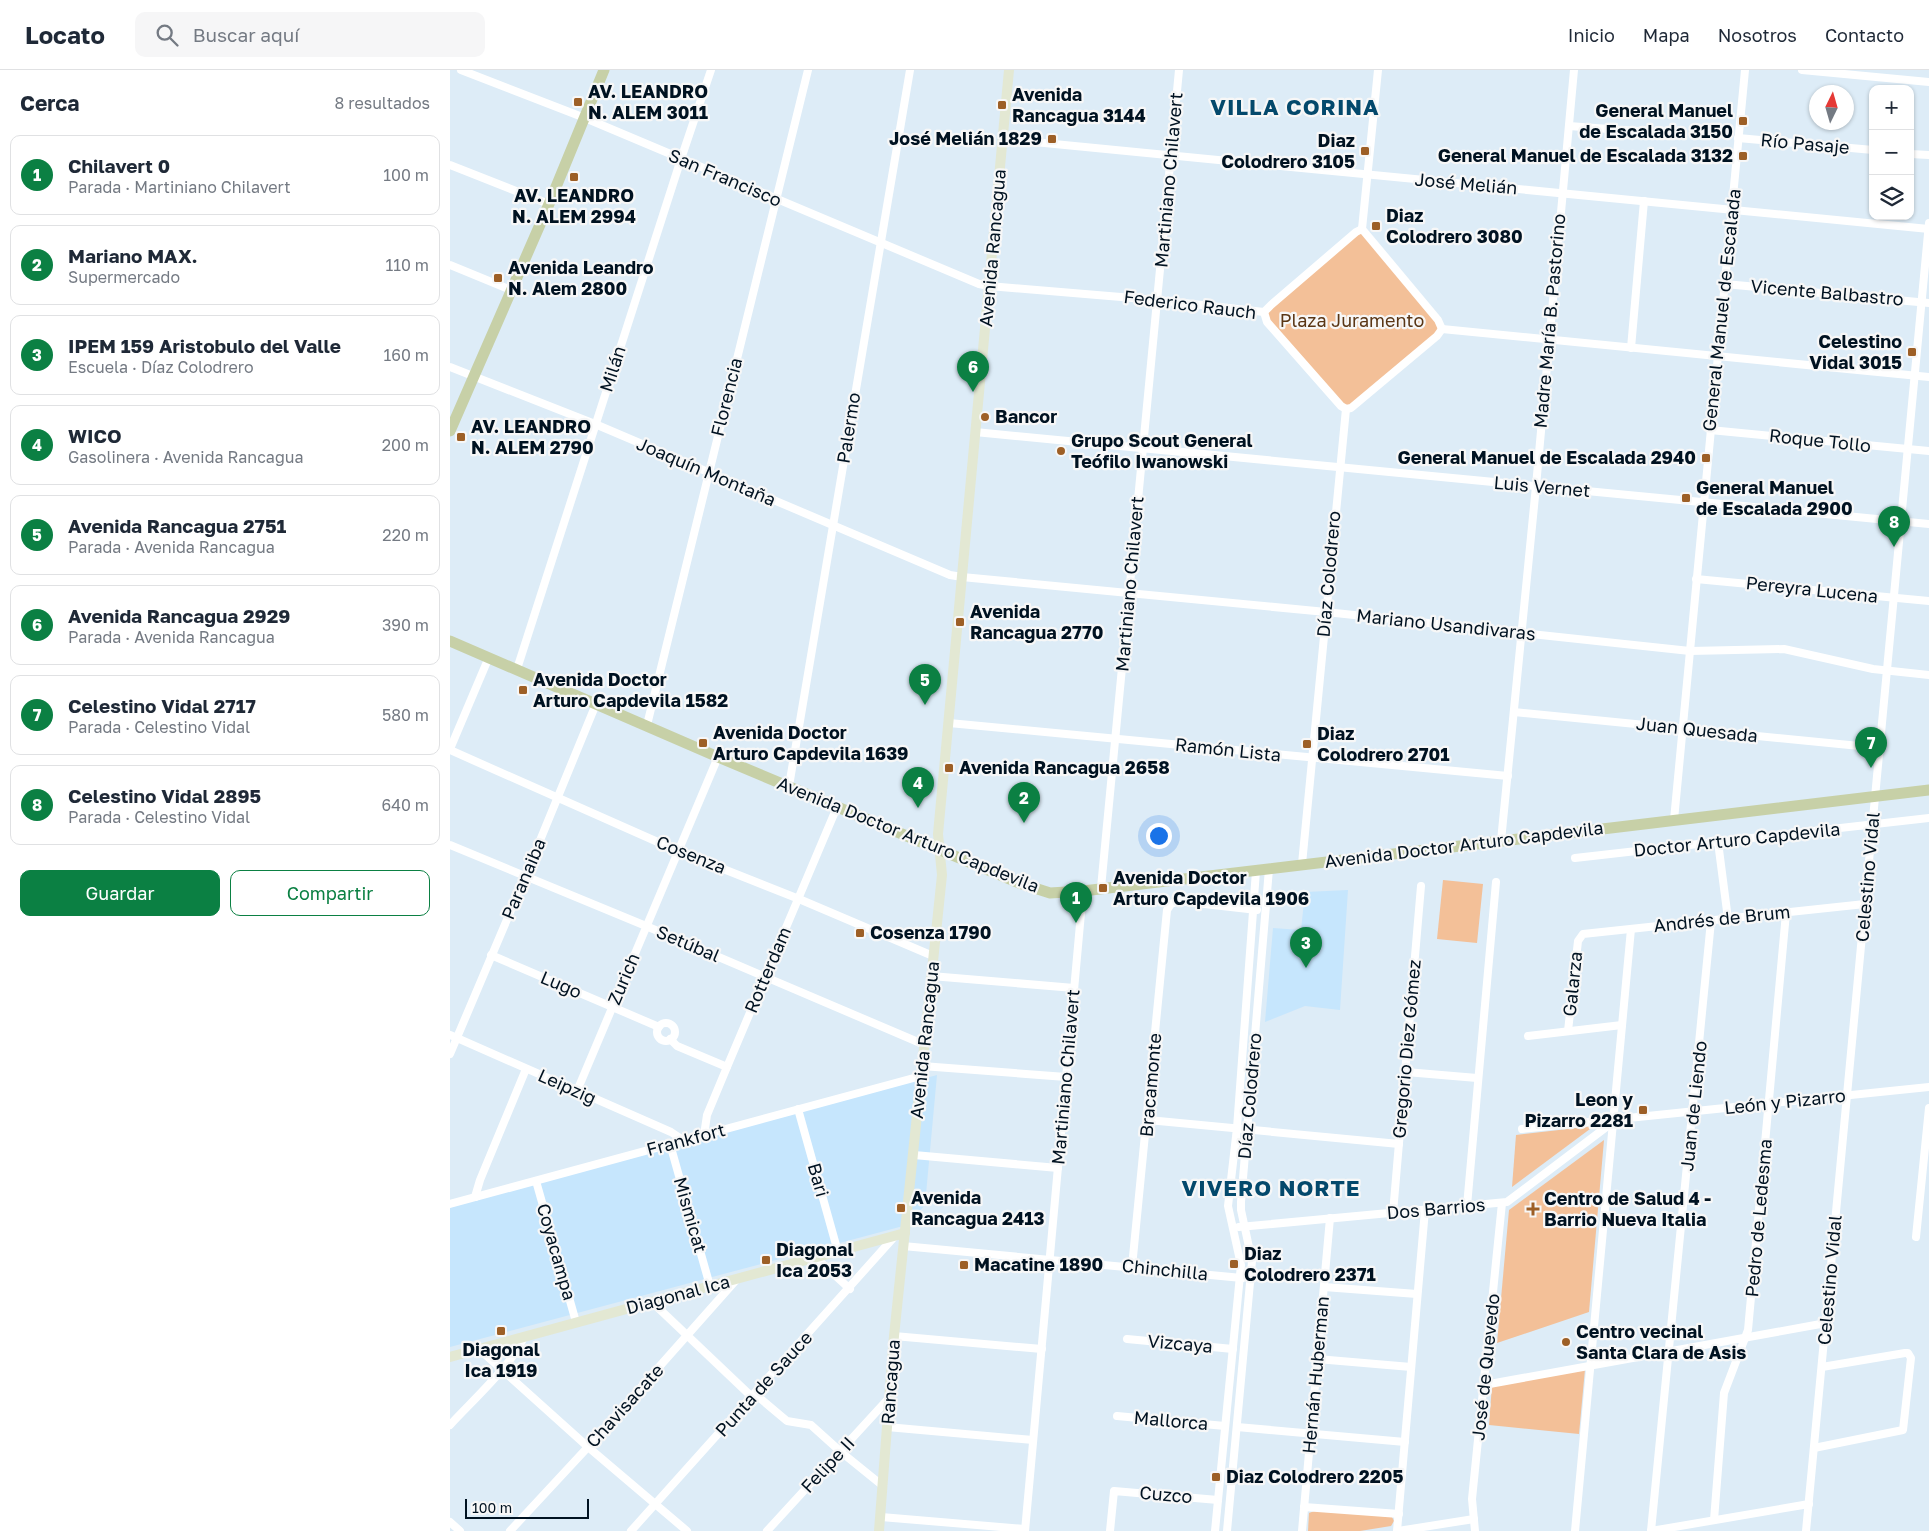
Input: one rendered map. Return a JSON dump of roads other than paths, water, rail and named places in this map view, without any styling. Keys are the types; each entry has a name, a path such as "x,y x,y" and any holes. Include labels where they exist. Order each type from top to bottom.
{"main road":[{"path":"450,431 549,204 604,70"},
{"name":"Avenida Rancagua","path":"900,1234 914,1156 942,875 938,850 938,834 1009,70"},
{"name":"Avenida Doctor Arturo Capdevila","path":"450,641 938,850 1042,891 1056,893 1256,871 1929,790"},
{"name":"Diagonal Ica","path":"450,1357 900,1234"},
{"name":"Rancagua","path":"880,1531 894,1336 903,1246 900,1234"}],"street":[{"name":"San Francisco","path":"461,70 585,118 975,283 989,286"},
{"name":"Milán","path":"517,669 711,70"},
{"name":"Florencia","path":"647,725 808,70"},
{"name":"Palermo","path":"789,786 879,242 910,70"},
{"name":"Martiniano Chilavert","path":"1102,888 1179,70"},
{"path":"1378,70 1362,229 1438,320 1442,329"},
{"name":"Madre María B. Pastorino","path":"1500,841 1522,632 1574,70"},
{"name":"General Manuel de Escalada","path":"1674,820 1745,70"},
{"path":"1802,70 1929,82"},
{"path":"1569,126 1648,132"},
{"name":"Río Pasaje","path":"1738,138 1869,150"},
{"name":"José Melián","path":"1003,139 1929,229"},
{"path":"1914,154 1929,156"},
{"path":"450,165 549,204"},
{"path":"1631,348 1644,201"},
{"name":"Celestino Vidal","path":"1806,1531 1893,598 1915,375 1925,303 1929,223"},
{"path":"1264,312 1356,232 1362,229"},
{"path":"450,265 511,290"},
{"name":"Vicente Balbastro","path":"1725,284 1925,303"},
{"name":"Federico Rauch","path":"989,286 1157,300 1264,312 1267,322 1341,406 1346,409"},
{"path":"1442,329 1929,376"},
{"path":"1346,409 1351,408 1437,336 1442,329"},
{"name":"Joaquín Montaña","path":"450,367 595,424 950,575 962,577"},
{"name":"Díaz Colodrero","path":"1302,864 1346,409"},
{"name":"Roque Tollo","path":"1710,430 1929,451"},
{"name":"Luis Vernet","path":"975,432 1929,524"},
{"name":"Mariano Usandivaras","path":"962,577 1326,612 1690,651 1784,650 1861,667 1929,675"},
{"name":"Pereyra Lucena","path":"1696,579 1929,601"},
{"path":"450,750 489,657"},
{"name":"Paranaiba","path":"450,1054 453,1036 525,877 596,704"},
{"name":"Juan Quesada","path":"1514,712 1880,748"},
{"name":"Ramón Lista","path":"948,723 1508,776"},
{"name":"Cosenza","path":"450,750 678,851 799,899 933,956"},
{"name":"Zurich","path":"576,1091 718,757"},
{"name":"Rotterdam","path":"704,1135 707,1115 837,807"},
{"name":"Doctor Arturo Capdevila","path":"1575,858 1929,818"},
{"path":"1718,842 1728,919"},
{"name":"Setúbal","path":"450,846 646,926 924,1045"},
{"name":"Díaz Colodrero","path":"1227,1531 1250,1279 1251,1255 1244,1226 1241,1202 1269,868"},
{"name":"Díaz Colodrero","path":"1215,1531 1239,1277 1240,1258 1228,1206 1237,1128 1256,871"},
{"path":"1467,1206 1496,882"},
{"name":"Gregorio Diez Gómez","path":"1393,1213 1421,886"},
{"name":"Martiniano Chilavert","path":"1025,1530 1083,891"},
{"name":"Bracamonte","path":"1132,1267 1148,1120 1167,910 1170,904 1178,901 1254,910"},
{"name":"Andrés de Brum","path":"1579,938 1583,934 1865,904"},
{"path":"1254,910 1264,911"},
{"name":"Pedro de Ledesma","path":"1714,1520 1724,1393 1746,1338 1770,1104 1786,913"},
{"name":"Juan de Liendo","path":"1651,1531 1694,1111 1711,920"},
{"path":"1574,1531 1631,929"},
{"name":"Galarza","path":"1568,1031 1579,938"},
{"name":"Lugo","path":"491,955 659,1027"},
{"path":"932,976 1074,988"},
{"name":"Lugo","path":"663,1023 671,1025 675,1032 670,1039 660,1038 657,1032 663,1023"},
{"path":"1528,1036 1622,1025"},
{"name":"Leipzig","path":"453,1036 672,1132 683,1140"},
{"name":"Lugo","path":"670,1039 677,1046 727,1067"},
{"path":"475,1197 480,1180 526,1068"},
{"path":"922,1071 1066,1078"},
{"name":"Frankfort","path":"450,1204 798,1109 922,1071"},
{"path":"1406,1072 1477,1078"},
{"name":"León y Pizarro","path":"1522,1129 1929,1087"},
{"path":"1916,1237 1929,1108"},
{"name":"Bari","path":"798,1109 838,1252"},
{"path":"1148,1120 1399,1144"},
{"name":"Dos Barrios","path":"1232,1227 1502,1203 1511,1200 1613,1121"},
{"name":"Mismicat","path":"670,1144 710,1286"},
{"path":"914,1156 1058,1168"},
{"name":"Coyacampa","path":"536,1181 576,1322"},
{"name":"José de Quevedo","path":"1475,1531 1472,1498 1502,1203"},
{"path":"1425,1210 1398,1531 1474,1519"},
{"name":"Hernán Huberman","path":"1302,1531 1330,1218"},
{"name":"Punta de Sauce","path":"631,1531 900,1234"},
{"name":"Chinchilla","path":"903,1246 1250,1279"},
{"path":"816,1258 850,1289"},
{"name":"Chavisacate","path":"510,1531 738,1279"},
{"path":"1324,1287 1417,1294"},
{"path":"652,1302 754,1396 787,1421 811,1425 883,1486"},
{"path":"1484,1385 1826,1323"},
{"path":"450,1425 501,1370 520,1345 524,1336"},
{"path":"894,1336 1042,1348"},
{"name":"Vizcaya","path":"1127,1339 1233,1349"},
{"path":"478,1349 588,1447 687,1531"},
{"path":"1814,1448 1900,1432 1904,1428 1911,1358 1908,1353 1822,1368"},
{"path":"1317,1358 1411,1367"},
{"name":"Felipe II","path":"767,1531 889,1398"},
{"name":"Mallorca","path":"1117,1416 1226,1426"},
{"path":"887,1427 1033,1440"},
{"path":"1237,1427 1405,1442"},
{"name":"Cuzco","path":"1110,1531 1114,1491 1218,1500"},
{"path":"1651,1531 1808,1504"},
{"path":"1304,1507 1399,1514"},
{"path":"880,1517 1025,1530"},
{"path":"450,1522 460,1531"}],"place":[{"name":"AV. LEANDRO N. ALEM 3011","path":"578,102"},
{"name":"Avenida Rancagua 3144","path":"1002,105"},
{"name":"General Manuel de Escalada 3150","path":"1743,121"},
{"name":"José Melián 1829","path":"1052,139"},
{"name":"Diaz Colodrero 3105","path":"1365,151"},
{"name":"General Manuel de Escalada 3132","path":"1743,156"},
{"name":"AV. LEANDRO N. ALEM 2994","path":"574,177"},
{"name":"Diaz Colodrero 3080","path":"1376,226"},
{"name":"Avenida Leandro N. Alem 2800","path":"498,278"},
{"name":"Celestino Vidal 3015","path":"1912,352"},
{"name":"Avenida Rancagua 2929","path":"973,392"},
{"name":"Bancor","path":"985,417"},
{"name":"AV. LEANDRO N. ALEM 2790","path":"461,437"},
{"name":"Grupo Scout General Teófilo Iwanowski","path":"1061,451"},
{"name":"General Manuel de Escalada 2940","path":"1706,458"},
{"name":"General Manuel de Escalada 2900","path":"1686,498"},
{"name":"Celestino Vidal 2895","path":"1894,547"},
{"name":"Avenida Rancagua 2770","path":"960,622"},
{"name":"Avenida Doctor Arturo Capdevila 1582","path":"523,690"},
{"name":"Avenida Rancagua 2751","path":"925,705"},
{"name":"Avenida Doctor Arturo Capdevila 1639","path":"703,743"},
{"name":"Diaz Colodrero 2701","path":"1307,744"},
{"name":"Avenida Rancagua 2658","path":"949,768"},
{"name":"Celestino Vidal 2717","path":"1871,768"},
{"name":"WICO","path":"918,808"},
{"name":"Mariano MAX.","path":"1024,823"},
{"name":"Avenida Doctor Arturo Capdevila 1906","path":"1103,888"},
{"name":"Chilavert 0","path":"1076,923"},
{"name":"Cosenza 1790","path":"860,933"},
{"name":"IPEM 159 Aristobulo del Valle","path":"1306,968"},
{"name":"Leon y Pizarro 2281","path":"1643,1110"},
{"name":"Avenida Rancagua 2413","path":"901,1208"},
{"name":"Centro de Salud 4 - Barrio Nueva Italia","path":"1533,1209"},
{"name":"Diagonal Ica 2053","path":"766,1260"},
{"name":"Diaz Colodrero 2371","path":"1234,1264"},
{"name":"Macatine 1890","path":"964,1265"},
{"name":"Diagonal Ica 1919","path":"501,1331"},
{"name":"Centro vecinal Santa Clara de Asis","path":"1566,1342"},
{"name":"Diaz Colodrero 2205","path":"1216,1477"}],"district":[{"name":"VILLA CORINA","path":"1295,107"},
{"name":"VIVERO NORTE","path":"1271,1188"}],"park label":[{"name":"Plaza Juramento","path":"1352,321"}]}
